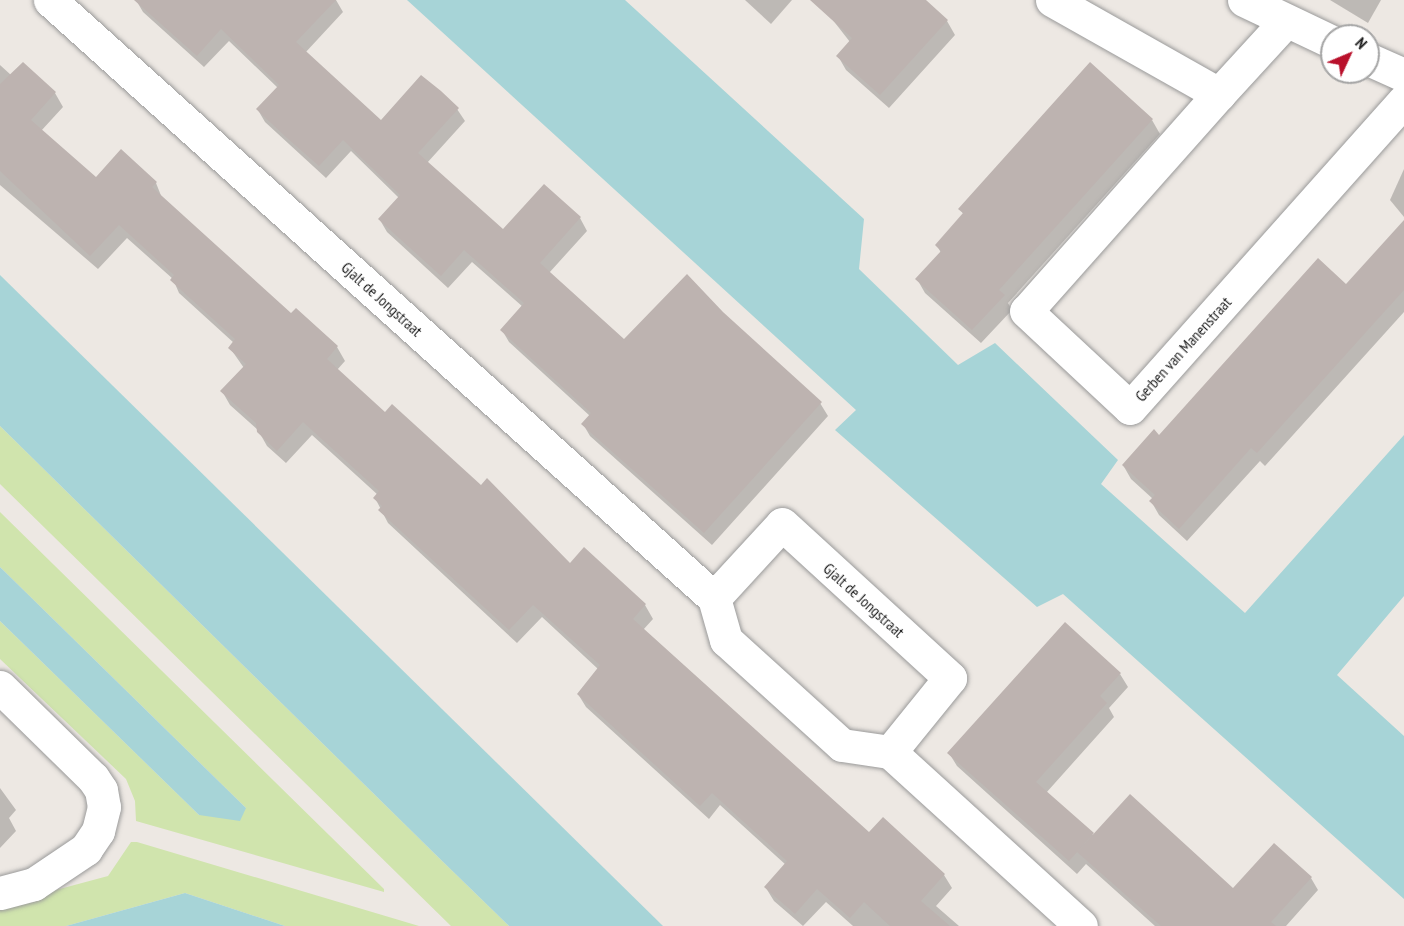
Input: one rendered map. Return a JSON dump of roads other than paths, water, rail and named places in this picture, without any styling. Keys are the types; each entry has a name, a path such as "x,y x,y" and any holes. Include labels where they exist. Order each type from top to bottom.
{"street":[{"name":"Gjalt de Jongstraat","path":"50,0 714,598 782,524 951,678 890,752"},
{"path":"1052,0 1219,94"},
{"path":"1245,0 1320,36"},
{"name":"Gerben van Manenstraat","path":"1287,21 1026,310 1130,408 1404,101"},
{"path":"1380,64 1404,75"},
{"path":"714,598 726,640 842,745 890,752 1082,926"},
{"path":"0,687 93,778 102,790 104,807 98,831 86,849 34,884 0,893"}],"water":[{"path":"407,0 625,0 864,219 859,269 958,365 995,343 1118,460 1101,484 1245,613 1404,435 1404,596 1337,675 1404,736 1404,899 1063,594 1037,607 835,430 856,410"},
{"path":"0,275 663,926 509,926 437,856 0,426"},
{"path":"0,567 246,808 240,821 199,815 0,621"},
{"path":"185,893 285,926 66,926"}]}
